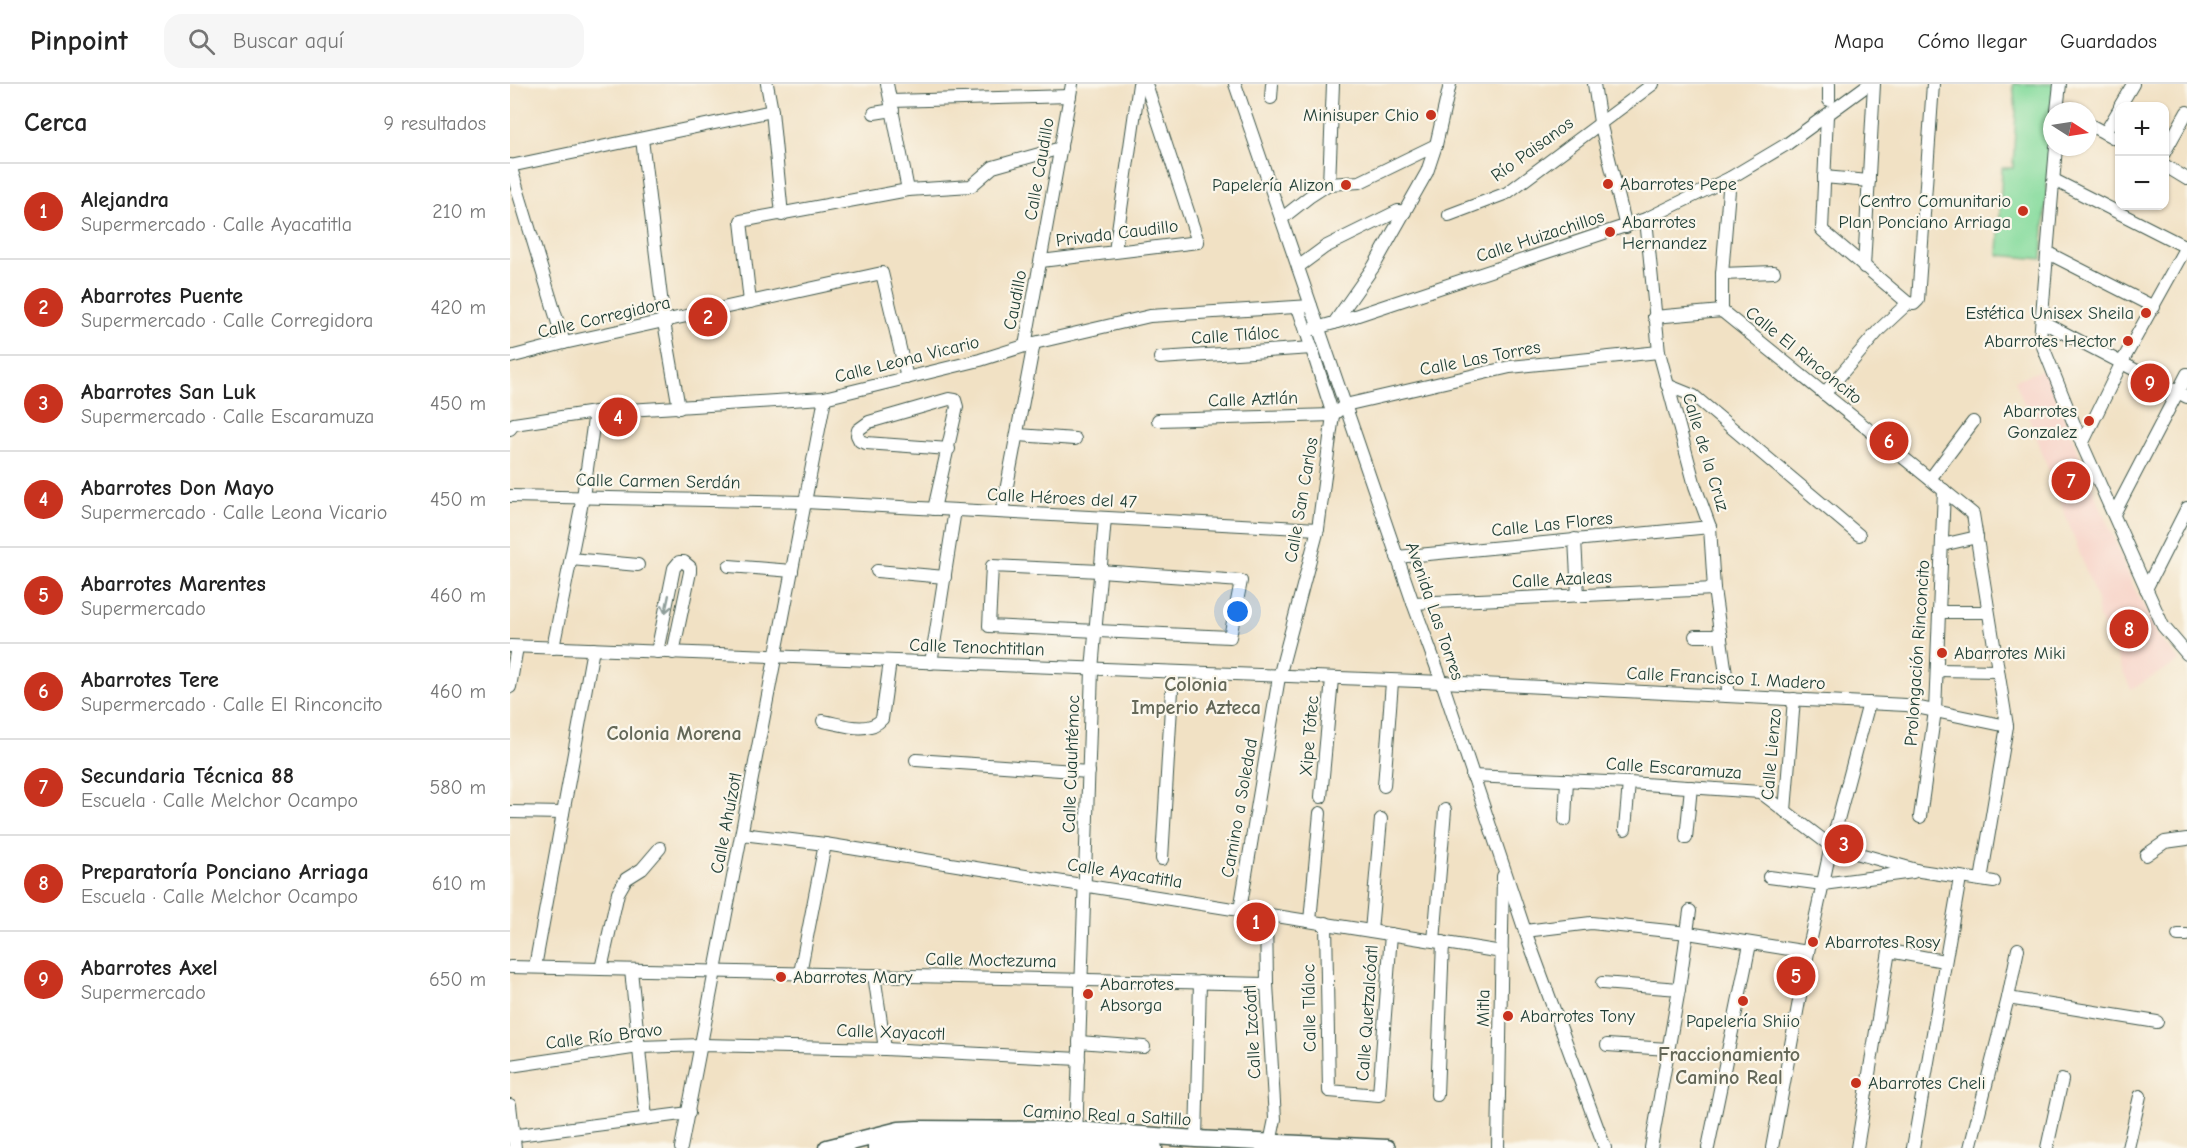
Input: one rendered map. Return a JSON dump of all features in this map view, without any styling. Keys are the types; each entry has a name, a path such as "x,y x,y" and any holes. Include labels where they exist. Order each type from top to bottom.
{"street":[{"path":"767,84 772,111 782,215"},
{"path":"887,84 908,190"},
{"path":"1115,251 1139,84"},
{"name":"Privada Caudillo","path":"1041,261 1198,242 1146,84"},
{"name":"Avenida Las Torres","path":"1235,84 1298,267 1305,307 1312,329 1345,405 1442,682 1525,931 1605,1148"},
{"path":"1271,98 1272,84"},
{"path":"1329,184 1333,84"},
{"path":"1312,329 1334,323 1374,266 1405,212 1427,172 1436,145 1450,84"},
{"path":"1594,84 1600,122 1626,226"},
{"name":"Río Paisanos","path":"1449,215 1507,193 1653,84"},
{"path":"1828,100 1829,84"},
{"name":"Calle Huizachillos","path":"1334,323 1646,219 1730,178 1787,144 1869,84"},
{"path":"1864,267 1874,84"},
{"path":"1827,115 1822,230 1908,303 1914,304 1918,300 1933,84"},
{"path":"2059,102 2060,84"},
{"path":"2123,102 2133,84"},
{"path":"874,113 892,106 1071,90"},
{"name":"Calle Caudillo","path":"1041,261 1071,90"},
{"path":"564,343 512,189 510,165 642,140 772,111"},
{"path":"2169,144 2187,112"},
{"path":"2105,134 2115,116"},
{"path":"2097,129 2115,139"},
{"path":"642,140 664,322 679,408"},
{"path":"1281,219 1308,197 1329,184 1360,182 1436,145"},
{"path":"750,302 741,221 908,190 971,186 993,167 1061,148"},
{"path":"2055,156 2040,339 2082,444 2163,626 2185,646"},
{"path":"2169,168 2187,179"},
{"path":"1824,177 1869,181"},
{"path":"1722,311 1722,274 1730,178"},
{"path":"2054,180 2186,246 2122,362 2082,444"},
{"path":"1298,267 1325,247 1398,211 1405,212"},
{"name":"Calle de la Cruz","path":"1646,219 1659,352 1695,486 1710,526 1714,589 1730,696"},
{"path":"2048,253 2154,307"},
{"name":"Caudillo","path":"1002,512 1018,435 1041,261"},
{"path":"1722,274 1774,272"},
{"name":"Calle Corregidora","path":"510,357 882,273 907,378"},
{"path":"1824,394 1878,330 1908,303"},
{"name":"Calle Leona Vicario","path":"510,429 514,424 595,412 825,398 980,360 1030,344 1150,316 1305,307"},
{"name":"Calle El Rinconcito","path":"1654,317 1722,311 1973,514 1977,537"},
{"path":"2043,322 2182,394"},
{"name":"Calle San Carlos","path":"1280,677 1318,529 1333,415 1312,348 1312,329"},
{"name":"Calle Tláloc","path":"1160,358 1312,348"},
{"name":"Calle Las Torres","path":"1345,405 1510,367 1659,352"},
{"path":"2114,513 2182,394 2187,374"},
{"path":"1667,385 1694,396 1859,535"},
{"name":"Calle Ahuízotl","path":"681,1148 825,398"},
{"path":"934,509 949,449 957,407 955,400 949,399 869,422 858,430 857,435 860,441 866,443 949,449"},
{"path":"1333,415 1345,405"},
{"path":"553,648 584,497 595,412"},
{"name":"Calle Aztlán","path":"1158,420 1333,415"},
{"path":"1930,479 1973,423"},
{"path":"1018,435 1075,439"},
{"name":"Prolongación Rinconcito","path":"1920,817 1935,711 1944,490"},
{"name":"Calle Carmen Serdán","path":"510,496 805,502"},
{"name":"Calle Héroes del 47","path":"805,502 1318,529"},
{"path":"2146,589 2187,508"},
{"path":"931,663 955,510"},
{"name":"Calle Cuauhtémoc","path":"1076,1141 1092,670 1105,518"},
{"name":"Calle Las Flores","path":"1397,557 1710,526"},
{"path":"1942,544 1977,537 2007,726 1981,880"},
{"path":"1575,539 1578,596"},
{"path":"571,559 638,565"},
{"path":"657,652 674,568 679,562 684,562 688,565 690,572 672,653"},
{"path":"729,566 792,572"},
{"path":"992,566 1241,581 1230,637 1095,632 988,627 992,566"},
{"path":"878,571 945,577"},
{"name":"Calle Azaleas","path":"1413,603 1714,589"},
{"path":"1939,612 1989,612"},
{"path":"1695,636 1721,636"},
{"path":"510,687 513,646"},
{"name":"Calle Tenochtitlan","path":"513,646 1392,682 1442,682"},
{"path":"535,967 593,650"},
{"path":"823,722 866,728 876,726 882,719 890,661"},
{"path":"1937,670 1998,671"},
{"path":"1162,859 1173,673"},
{"name":"Camino a Soledad","path":"1240,910 1280,677"},
{"name":"Xipe Tótec","path":"1322,797 1332,679"},
{"path":"1384,786 1392,682"},
{"name":"Calle Francisco I. Madero","path":"1442,682 1906,705 2007,726"},
{"name":"Calle Lienzo","path":"1785,811 1794,699"},
{"path":"1772,1148 1808,952 1831,846 1869,703"},
{"path":"916,760 1089,772"},
{"name":"Calle Escaramuza","path":"1472,776 1760,792 1831,846 1920,871 1994,882"},
{"path":"1564,820 1567,780"},
{"path":"1625,829 1629,783"},
{"path":"1686,838 1691,787"},
{"path":"1437,1095 1438,941 1446,810"},
{"path":"510,812 563,813"},
{"path":"1310,921 1320,813"},
{"path":"1371,931 1381,819"},
{"name":"Calle Ayacatitla","path":"742,834 825,844 1502,952"},
{"path":"2146,855 2165,842 2187,839"},
{"path":"800,973 825,844"},
{"path":"601,969 618,893 626,879 642,869 660,848"},
{"name":"Mitla","path":"1498,1148 1503,868"},
{"path":"1768,877 1823,884 1920,871"},
{"path":"1913,1148 1960,878"},
{"path":"1651,1148 1680,989 1690,911"},
{"name":"Calle Izcóatl","path":"1266,914 1267,984 1275,1119 1270,1145"},
{"name":"Calle Tláloc","path":"1326,923 1329,1091 1379,1095"},
{"path":"1525,931 1591,923 1688,933 1808,952"},
{"name":"Calle Quetzalcóatl","path":"1379,1095 1391,934"},
{"path":"1708,1148 1750,944"},
{"path":"1970,1148 2018,949"},
{"path":"1857,1148 1889,951 1944,961"},
{"name":"Calle Moctezuma","path":"510,967 1267,984"},
{"path":"631,969 646,1118"},
{"path":"874,975 885,1049"},
{"path":"1196,1139 1200,982"},
{"path":"1602,983 1680,989"},
{"path":"2008,998 2157,1022"},
{"path":"1079,1042 1144,1047"},
{"name":"Calle Río Bravo","path":"510,1066 639,1047 702,1045"},
{"name":"Calle Xayacotl","path":"702,1045 885,1049 1078,1059"},
{"path":"1607,1045 1668,1049"},
{"path":"2047,1148 2062,1080"},
{"path":"2128,1148 2140,1096"},
{"path":"510,1105 513,1140 689,1113"},
{"name":"Camino Real a Saltillo","path":"870,1144 899,1130 917,1128 1154,1148"},
{"name":"Camino Real a Saltillo","path":"827,1148 914,1141 1017,1145 1076,1141 1196,1139 1270,1145 1387,1148"}],"shaded area":[{"path":"2044,369 2132,583 2160,639 2180,661 2131,689 2099,618 2097,600 2015,380"}],"green space":[{"name":"Centro Comunitario Plan Ponciano Arriaga","path":"2013,84 2054,84 2053,102 2043,102 2043,156 2049,156 2042,259 1998,255 2002,168 2013,168 2016,111"}],"place":[{"name":"Minisuper Chio","path":"1431,115"},
{"name":"Abarrotes Pepe","path":"1608,184"},
{"name":"Papelería Alizon","path":"1346,185"},
{"name":"Centro Comunitario Plan Ponciano Arriaga","path":"2023,211"},
{"name":"Abarrotes Hernandez","path":"1610,232"},
{"name":"Estética Unisex Sheila","path":"2146,313"},
{"name":"Abarrotes Puente","path":"708,317"},
{"name":"Abarrotes Hector","path":"2128,341"},
{"name":"Abarrotes Axel","path":"2150,383"},
{"name":"Abarrotes Don Mayo","path":"618,417"},
{"name":"Abarrotes Gonzalez","path":"2089,421"},
{"name":"Abarrotes Tere","path":"1889,441"},
{"name":"Secundaria Técnica 88","path":"2071,481"},
{"name":"Preparatoría Ponciano Arriaga","path":"2129,629"},
{"name":"Abarrotes Miki","path":"1942,653"},
{"name":"Abarrotes San Luk","path":"1844,844"},
{"name":"Alejandra","path":"1256,922"},
{"name":"Abarrotes Rosy","path":"1813,942"},
{"name":"Abarrotes Marentes","path":"1796,976"},
{"name":"Abarrotes Mary","path":"781,977"},
{"name":"Abarrotes Absorga","path":"1088,994"},
{"name":"Papelería Shiio","path":"1743,1001"},
{"name":"Abarrotes Tony","path":"1508,1016"},
{"name":"Abarrotes Cheli","path":"1856,1083"}],"district":[{"name":"Colonia Imperio Azteca","path":"1196,696"},
{"name":"Colonia Morena","path":"674,733"},
{"name":"Fraccionamiento Camino Real","path":"1729,1066"}]}
